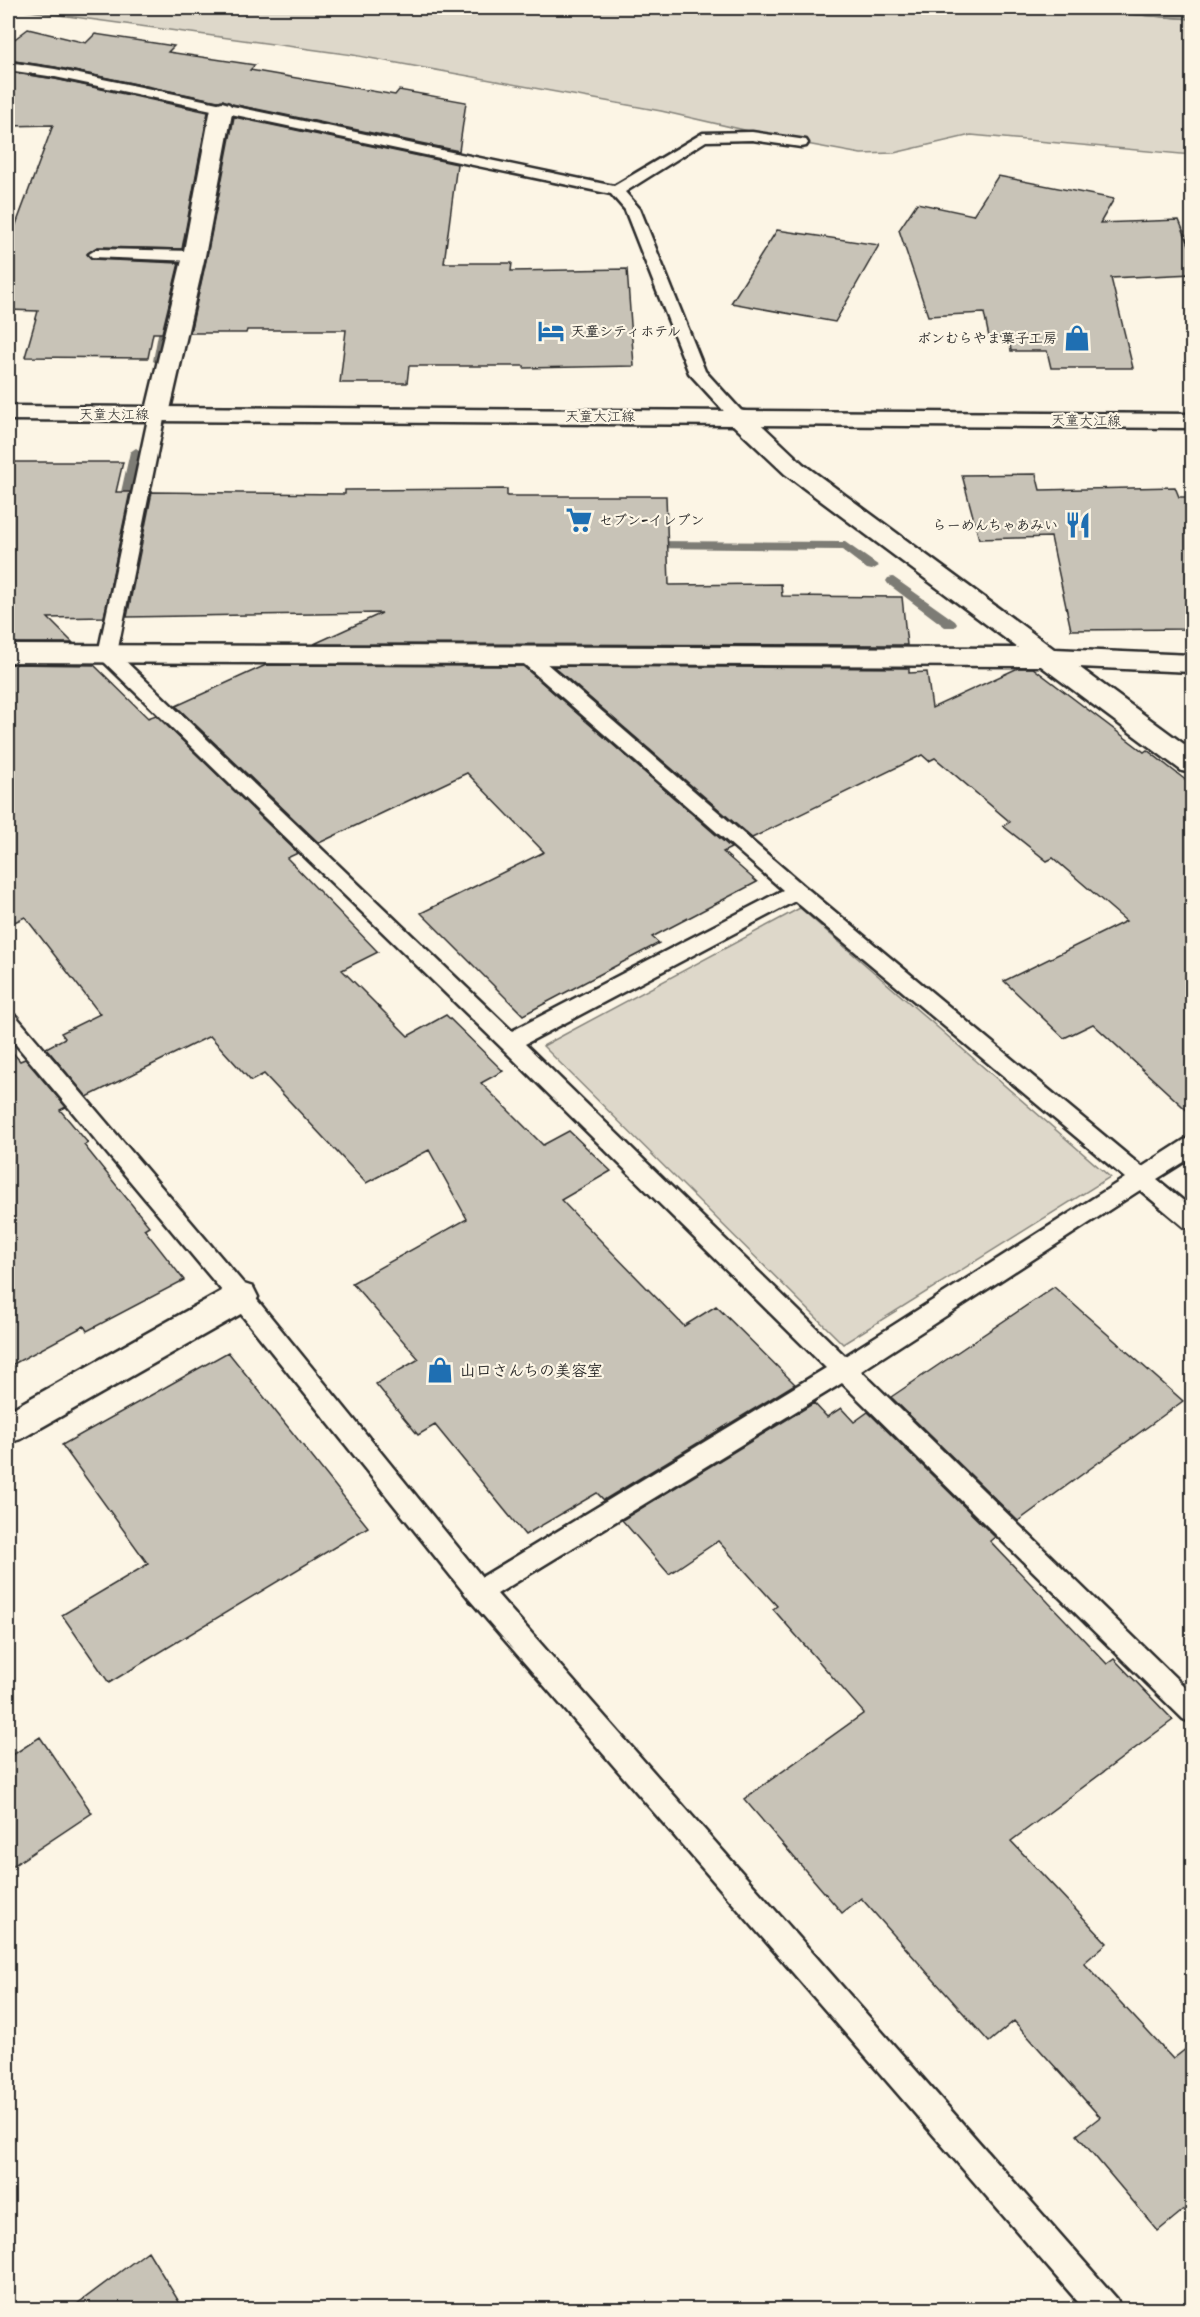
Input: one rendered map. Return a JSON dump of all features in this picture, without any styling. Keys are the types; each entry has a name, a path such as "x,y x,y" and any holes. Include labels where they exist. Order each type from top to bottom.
{"street":[{"path":"157,414 194,256 222,108"},
{"name":"天童大江線","path":"8,413 1192,421"},
{"path":"739,417 794,469 1192,764"},
{"path":"8,654 1050,657 1192,663"},
{"path":"8,1428 241,1297"}],"lane":[{"path":"8,66 55,73 616,191 632,209 697,374 739,417"},
{"path":"616,191 703,137 752,136 801,143"},
{"path":"97,254 194,256"},
{"path":"157,414 107,654 510,1042 1192,1711"},
{"path":"524,654 797,891 1192,1221"},
{"path":"510,1042 797,891"},
{"path":"8,1021 241,1297 479,1592 1106,2310"},
{"path":"479,1592 843,1369 1192,1146"}],"shaded area":[{"path":"8,8 1112,8 1126,14 1192,19 1192,155 971,135 894,153 861,154 801,143 661,111 353,55"},
{"path":"1112,8 1192,8 1192,19 1126,14"},
{"path":"800,908 1110,1177 843,1344 543,1046"}],"building":[{"path":"28,29 86,43 95,34 174,46 168,52 255,65 250,70 395,95 399,90 466,102 459,151 232,104 223,100 218,101 55,67 8,60 8,44"},
{"path":"8,72 55,79 208,112 182,249 97,247 87,254 92,259 179,263 162,333 153,333 148,358 25,357 38,311 8,310 8,246 53,125 8,126"},
{"path":"234,117 457,164 444,263 512,263 511,271 627,269 634,366 524,368 524,366 409,366 407,383 340,383 346,330 247,330 246,333 190,333"},
{"path":"998,176 1114,199 1100,223 1179,220 1192,252 1192,274 1111,278 1133,368 1051,368 1047,351 1011,351 1009,337 989,337 984,313 928,316 899,230 917,203 973,215"},
{"path":"777,230 879,245 835,322 731,303"},
{"path":"8,462 123,462 116,492 130,492 104,617 48,618 73,643 8,643"},
{"path":"1036,474 1040,490 1175,487 1179,497 1192,497 1192,629 1071,630 1051,537 979,539 962,475"},
{"path":"507,489 507,496 666,496 669,585 781,584 782,596 902,597 907,645 314,644 382,613 127,617 152,492 345,494 345,490"},
{"path":"8,664 94,665 148,718 156,715 298,853 287,858 378,952 342,970 408,1036 446,1015 503,1071 481,1083 543,1145 569,1131 611,1171 561,1200 684,1326 716,1306 795,1384 604,1500 597,1493 525,1535 435,1425 418,1435 376,1384 419,1359 352,1283 467,1219 429,1150 366,1183 264,1074 251,1081 210,1036 87,1097 46,1048 65,1038 61,1033 100,1014 25,917 8,925"},
{"path":"266,665 523,666 731,848 723,852 757,882 652,937 659,943 523,1015 421,913 544,852 467,773 319,843 176,706"},
{"path":"553,666 909,668 909,673 927,672 932,708 1018,668 1033,668 1144,752 1147,750 1192,785 1192,1115 1093,1024 1064,1038 1004,981 1126,921 1053,858 1047,861 1003,826 1010,822 935,758 929,761 922,755 752,838"},
{"path":"8,1047 20,1061 25,1059 66,1107 60,1110 88,1143 84,1145 149,1226 144,1229 184,1280 87,1331 84,1326 8,1367"},
{"path":"1054,1287 1183,1401 1018,1521 891,1397"},
{"path":"228,1352 368,1527 109,1683 62,1615 148,1564 62,1445"},
{"path":"814,1403 827,1417 841,1408 854,1422 868,1412 995,1537 990,1541 1107,1664 1114,1659 1173,1720 1011,1841 1107,1943 1084,1963 1173,2059 1192,2044 1192,2203 1158,2231 1077,2135 1100,2117 1014,2021 989,2042 861,1898 842,1913 744,1799 864,1713 773,1609 777,1606 718,1541 669,1574 622,1520"},
{"path":"40,1737 92,1813 8,1869 8,1758"},
{"path":"148,2251 184,2310 69,2310"}],"waterway":[{"path":"145,314 168,314 159,361"},
{"path":"127,492 136,452"},
{"path":"646,545 845,546 872,566"},
{"path":"893,581 950,624"}],"place":[{"name":"天童シティホテル","path":"551,331"},
{"name":"ボンむらやま菓子工房","path":"1077,338"},
{"name":"セブン-イレブン","path":"579,520"},
{"name":"らーめんちゃあみい","path":"1078,525"},
{"name":"山口さんちの美容室","path":"440,1370"}]}
